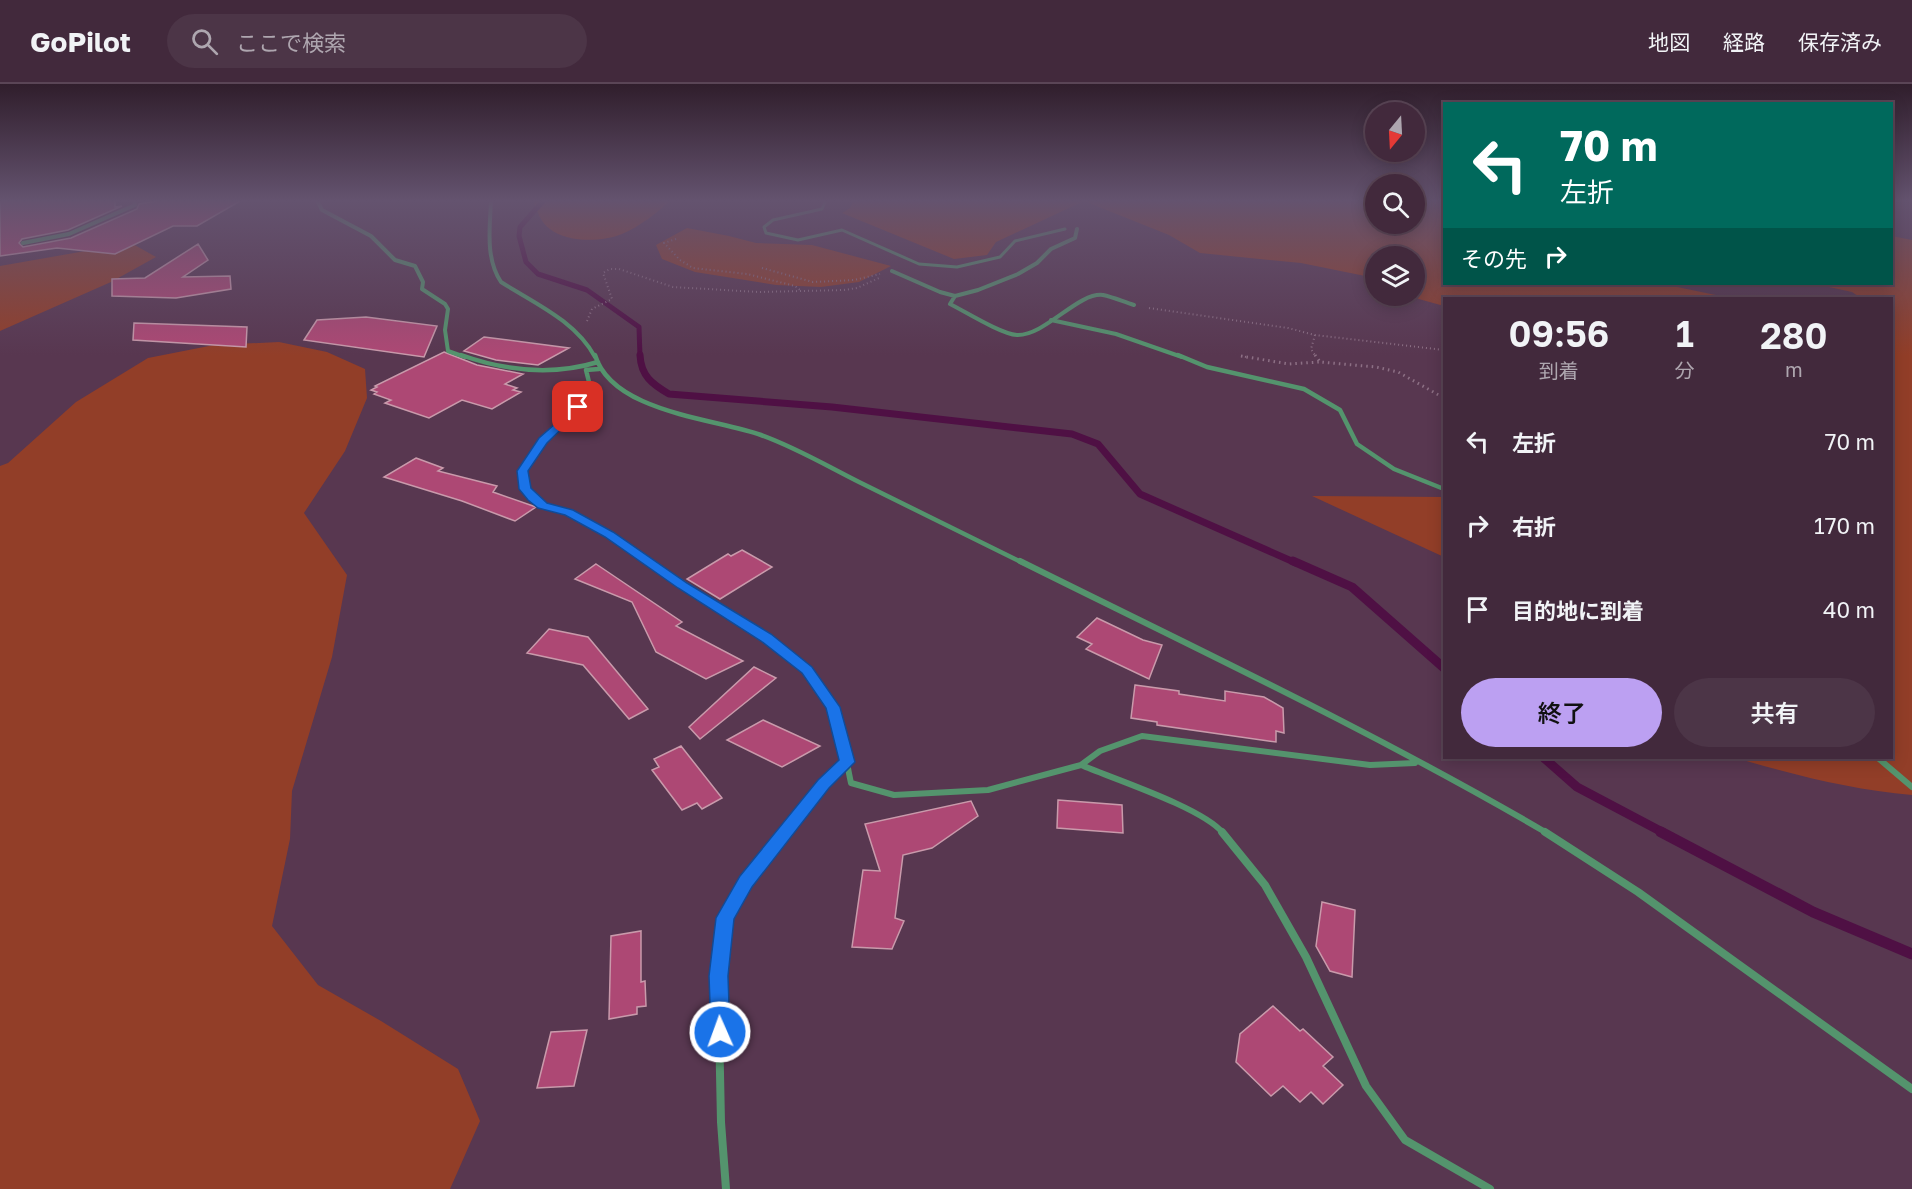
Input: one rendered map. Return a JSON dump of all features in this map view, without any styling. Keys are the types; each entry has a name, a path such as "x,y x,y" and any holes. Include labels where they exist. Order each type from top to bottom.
{"street":[{"path":"387,252 395,260 415,266 423,282 422,289 446,304 448,309 443,322 444,339 448,351 494,365 542,371 598,365"},
{"path":"491,252 494,275 582,336 598,365 629,395 666,409 758,434 812,458 1320,710 1417,763 1480,794 1574,849 1638,892 1912,1089"},
{"path":"892,271 940,292 955,296 978,290 1018,274 1037,263 1048,252"},
{"path":"955,296 950,304 1003,332 1017,335 1032,332 1090,297 1102,296 1134,305"},
{"path":"1052,320 1116,334 1162,348 1207,367 1304,388 1340,410 1357,444 1394,469 1443,489"},
{"path":"598,365 586,370 592,394 531,455 522,471 525,489 542,505 569,513 609,534 682,585 766,637 807,670 833,707 848,762 851,783 894,795 988,790 1081,765 1100,751 1142,736 1370,765 1417,763"},
{"path":"1879,759 1912,788"},
{"path":"726,1189 721,1122 718,976 725,918 746,882 824,784 848,762"},
{"path":"1081,765 1194,812 1218,827 1265,885 1306,957 1366,1086 1405,1140 1490,1189"}],"lane":[{"path":"891,252 919,264 957,267 1000,257 1005,252"}],"path":[{"path":"672,252 693,268 747,274 795,286 800,291"},
{"path":"595,306 612,299 603,273 610,269 619,269 673,287 759,292 857,288 886,274 843,281 813,282 762,268"},
{"path":"1134,305 1288,328 1315,335 1443,350"},
{"path":"1315,335 1311,350 1320,362"},
{"path":"1232,355 1289,364 1320,362 1376,367 1398,372 1443,397"}],"shaded area":[{"path":"82,252 146,252 156,257 111,282 0,331 0,266"},
{"path":"659,252 837,252 891,266 859,282 821,287 776,285 695,272 662,259"},
{"path":"936,252 989,252 987,255 954,259"},
{"path":"1198,252 1365,252 1365,276 1301,263"},
{"path":"1425,252 1443,252 1443,285 1668,285 1725,297 1443,297 1443,306 1425,301"},
{"path":"1893,252 1912,252 1912,795 1867,790 1823,781 1740,759 1893,759 1893,297 1860,297 1852,292 1820,285 1893,285"},
{"path":"279,342 327,352 365,369 367,398 345,451 304,513 347,575 332,657 292,791 290,839 272,926 318,985 458,1069 480,1121 450,1189 0,1189 0,466 8,463 76,402 148,358 214,345"},
{"path":"1312,496 1443,497 1443,557"}],"building":[{"path":"0,252 32,252 0,256"},
{"path":"91,252 120,252 115,254"},
{"path":"186,252 203,252 208,260 183,277 230,276 231,289 176,298 112,296 112,279 145,278"},
{"path":"366,317 437,326 424,357 304,340 317,320"},
{"path":"134,323 247,327 246,347 133,340"},
{"path":"484,337 569,348 538,365 496,360 464,351"},
{"path":"444,352 477,365 523,374 505,384 521,392 492,409 462,400 429,418 385,403 391,400 374,394 377,392 371,390"},
{"path":"416,458 443,468 438,471 497,486 493,492 536,507 515,521 462,501 384,477"},
{"path":"742,550 772,567 720,599 687,579 728,554 731,556"},
{"path":"596,564 682,622 676,626 743,661 706,679 656,652 632,602 575,579"},
{"path":"1097,618 1143,640 1162,645 1149,679 1086,649 1092,644 1077,637"},
{"path":"549,629 588,637 648,709 629,719 583,665 527,653"},
{"path":"754,667 776,678 700,739 689,727"},
{"path":"1135,685 1225,701 1225,691 1264,697 1283,708 1284,733 1276,731 1276,742 1157,725 1157,722 1131,718"},
{"path":"763,720 820,746 782,767 727,740"},
{"path":"681,746 722,798 702,809 697,803 682,810 652,770 659,767 654,759"},
{"path":"1058,800 1122,805 1123,833 1057,828"},
{"path":"971,801 978,816 932,848 903,855 895,918 904,921 892,949 852,947 863,870 880,871 865,824"},
{"path":"1322,902 1355,910 1352,977 1330,971 1316,946"},
{"path":"641,931 641,982 645,981 646,1006 637,1007 637,1014 609,1019 611,936"},
{"path":"1273,1006 1300,1031 1303,1029 1333,1057 1323,1066 1343,1085 1323,1104 1311,1092 1300,1102 1283,1086 1271,1096 1236,1062 1240,1034"},
{"path":"587,1030 574,1086 537,1088 551,1032"}],"waterway":[{"path":"523,252 526,262 538,274 587,290 639,327 640,357"},
{"path":"640,355 648,379 669,394 832,407 1072,434 1098,444 1140,494 1296,563"},
{"path":"1293,561 1352,587 1443,667"},
{"path":"1545,759 1577,787 1664,833"},
{"path":"1661,832 1813,912 1912,954"}],"route":[{"path":"578,407 531,455 522,471 525,489 542,505 569,513 609,534 682,585 766,637 807,670 833,707 848,762 824,784 746,882 725,918 718,976 720,1032"}]}
